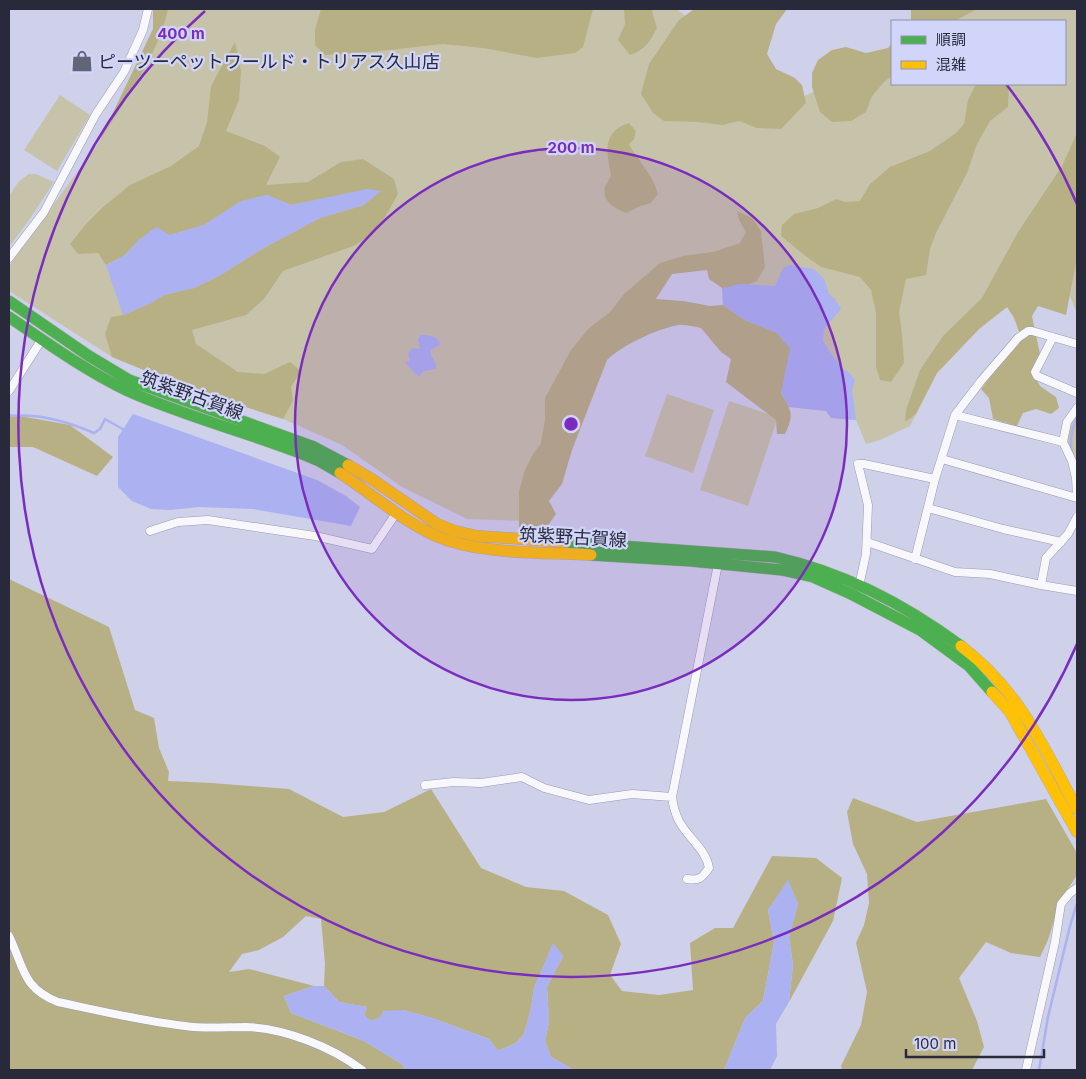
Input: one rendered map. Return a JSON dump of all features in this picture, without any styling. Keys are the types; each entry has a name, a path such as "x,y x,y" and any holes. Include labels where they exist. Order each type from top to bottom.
{"main road":[{"name":"筑紫野古賀線","path":"9,300 89,356 129,380 314,447 331,455 437,524 455,531 478,536 775,557 816,567 859,586 916,615 945,633 981,662 1013,698 1036,732 1077,809"},
{"name":"筑紫野古賀線","path":"9,317 87,370 145,398 319,461 418,527 432,534 472,547 526,552 691,561 782,570 813,578 851,594 920,630 969,666 1010,712 1077,832"}],"street":[{"path":"9,258 44,212 96,114 124,72 143,30 148,9"},
{"path":"915,559 955,415 1018,338 1028,331 1032,330 1077,344"},
{"path":"1053,337 1035,372 1037,376 1077,393"},
{"path":"9,392 42,340"},
{"path":"942,459 1077,497 1076,478 1072,461 1063,442 1067,422 1077,408"},
{"path":"955,415 1063,442"},
{"path":"859,586 867,542 868,505 858,464 936,479"},
{"path":"928,508 1003,529 1061,542"},
{"path":"150,531 178,522 208,520 315,536 372,549 397,512"},
{"path":"1041,585 1046,558 1074,526 1077,517"},
{"path":"867,542 955,572 990,574 1077,591"},
{"path":"687,879 696,880 703,878 709,868 708,858 680,822 672,797 718,564"},
{"path":"425,785 454,782 480,783 522,777 544,788 589,800 632,794 660,798 672,797"},
{"path":"1026,1070 1055,942 1061,904 1077,888"},
{"path":"9,936 34,989 52,1000 154,1023 195,1028 248,1027 284,1034 314,1044 350,1061 362,1070"}],"shaded area":[{"path":"153,9 168,9 157,43 149,61 99,142 153,29"},
{"path":"154,9 677,9 801,98 891,52 891,85 1066,85 1066,20 924,20 923,9 1077,9 1077,199 1007,307 979,329 937,373 910,426 880,440 866,444 856,420 831,418 826,411 789,407 745,320 723,305 722,261 680,267 628,313 526,521 467,519 402,487 342,445 283,419 193,390 112,357 9,291 9,266 99,142 153,29"},
{"path":"321,9 593,9 583,47 575,53 537,58 483,48 443,44 325,55 315,45 315,30"},
{"path":"624,9 654,9 652,11 657,28 646,45 630,55 618,40 625,24"},
{"path":"694,9 787,9 776,24 767,54 776,69 795,78 802,85 806,103 781,129 757,128 739,121 723,125 664,121 653,113 641,94 649,64 679,20"},
{"path":"911,9 977,9 957,20 911,20"},
{"path":"235,42 241,71 239,100 226,131 265,146 280,157 266,185 308,182 341,162 363,159 394,179 398,194 379,228 356,245 283,271 264,299 246,315 192,330 196,344 238,372 264,374 290,362 301,371 291,387 293,401 283,419 193,390 112,357 105,334 111,317 123,315 164,295 194,288 219,276 262,249 320,218 364,205 305,202 291,205 267,195 242,201 204,225 170,235 140,239 125,255 106,265 98,253 78,254 70,244 103,207 130,185 171,166 199,146 207,122 211,86"},
{"path":"891,44 891,77 872,96 866,112 851,121 832,122 820,112 812,87 812,73 818,60 832,50 846,47 866,53 888,48"},
{"path":"976,85 1009,85 1008,107 990,121 977,144 967,173 936,233 930,249 926,275 906,279 899,312 904,363 891,382 880,380 876,367 876,313 871,290 860,277 821,267 803,254 781,236 782,225 794,214 818,208 836,199 846,202 860,201 870,184 890,167 930,151 956,133 964,124 968,100"},
{"path":"60,95 90,115 57,171 24,150"},
{"path":"629,123 636,131 634,139 629,144 649,174 658,194 651,203 627,213 618,210 610,204 604,192 611,176 608,159 610,138 620,127"},
{"path":"1077,133 1077,258 1066,315 1038,306 1032,316 1040,354 1033,373 1040,386 1056,397 1059,408 1051,414 1036,409 1023,413 1017,426 993,419 989,398 981,389 1021,337 1014,318 1007,307 979,329 937,373 916,414 905,422 906,410 920,370 943,336 982,298 1018,232 1062,166"},
{"path":"29,174 36,174 54,182 9,247 9,196 19,181"},
{"path":"737,211 752,218 761,231 765,267 757,281 747,285 722,288 709,279 707,270 672,274 656,299 710,306 723,305 745,320 777,333 791,349 781,393 791,413 790,422 785,434 777,434 776,420 726,382 731,359 721,352 701,328 681,325 660,330 631,343 607,360 572,450 562,484 549,501 556,514 547,527 530,529 519,527 519,491 525,470 541,443 545,420 545,398 571,350 588,329 610,312 624,294 660,263 683,256 713,252 740,243 746,232 739,220"},
{"path":"1077,253 1077,314 1070,296"},
{"path":"667,394 714,410 693,473 645,456"},
{"path":"729,401 778,417 748,506 700,490"},
{"path":"9,414 70,425 113,457 97,476 33,447 9,447"},
{"path":"1077,415 1077,469 1066,444 1072,422"},
{"path":"9,579 109,627 135,710 154,718 159,748 169,772 168,781 289,789 343,817 384,812 431,789 481,868 526,887 564,891 608,915 621,944 610,975 622,991 659,995 693,990 690,943 715,928 733,928 772,856 816,858 842,878 833,921 789,1002 793,965 789,937 798,904 788,881 768,910 774,942 763,1001 745,1018 724,1070 574,1070 551,1057 545,1041 549,1022 547,987 563,956 553,944 534,988 524,1034 516,1043 498,1051 489,1039 432,1018 403,1010 371,1021 364,1015 367,1007 339,1002 324,986 325,964 321,919 306,916 283,937 259,950 242,954 229,972 249,969 314,986 284,996 291,1013 364,1041 403,1065 405,1070 9,1070"},
{"path":"853,798 917,822 1046,799 1077,853 1077,875 1060,901 1048,940 1040,957 1011,953 986,942 959,978 977,1021 984,1047 972,1070 842,1070 841,1066 861,1025 867,992 856,943 864,925 869,903 867,874 853,844 847,812"}],"water":[{"path":"367,189 381,191 364,205 320,218 262,249 219,276 194,288 164,295 123,315 106,265 125,255 140,239 156,227 170,235 204,225 241,201 267,195 291,205"},
{"path":"790,265 814,269 824,279 829,294 835,299 841,309 824,329 823,341 841,368 850,373 855,381 852,389 856,420 831,418 826,411 789,407 781,393 790,349 777,333 745,320 723,305 722,288 740,284 775,286 783,268"},
{"path":"421,335 432,336 441,344 431,350 436,369 424,371 419,377 405,363 410,360 408,354 412,348 420,349 418,339"},
{"path":"133,414 317,480 346,496 360,507 351,526 253,509 199,507 170,510 151,509 132,501 118,487 118,437"},
{"path":"788,880 798,904 789,937 793,965 789,1002 776,1024 777,1056 770,1070 724,1070 745,1018 763,1001 774,942 768,910"},
{"path":"553,943 563,956 547,987 549,1022 545,1041 551,1057 574,1070 405,1070 403,1065 364,1041 291,1013 284,996 314,986 324,986 339,1002 367,1007 364,1015 371,1021 380,1017 383,1011 403,1010 432,1018 489,1039 498,1051 516,1043 524,1034 534,988"}],"waterway":[{"path":"9,416 42,417 94,433 100,429 105,419 126,431"},
{"path":"1072,453 1072,435 1077,418"},
{"path":"1039,1070 1048,1017 1077,903"}],"traffic: fast":[{"path":"9,301 89,356 129,380 314,447 348,465"},
{"path":"9,317 82,366 128,391 170,408 300,453 340,473"},
{"path":"566,542 775,557 800,563 849,581 896,604 961,646"},
{"path":"591,555 691,561 782,570 813,577 851,594 920,630 969,666 992,692"}],"traffic: slow":[{"path":"348,465 437,524 455,531 477,536 566,542"},
{"path":"340,473 423,530 453,542 472,547 512,552 591,555"},
{"path":"961,646 982,663 1015,701 1041,742 1077,809"},
{"path":"992,692 1010,712 1077,832"}],"place":[{"name":"ピーツーペットワールド・トリアス久山店","path":"82,61"}]}
